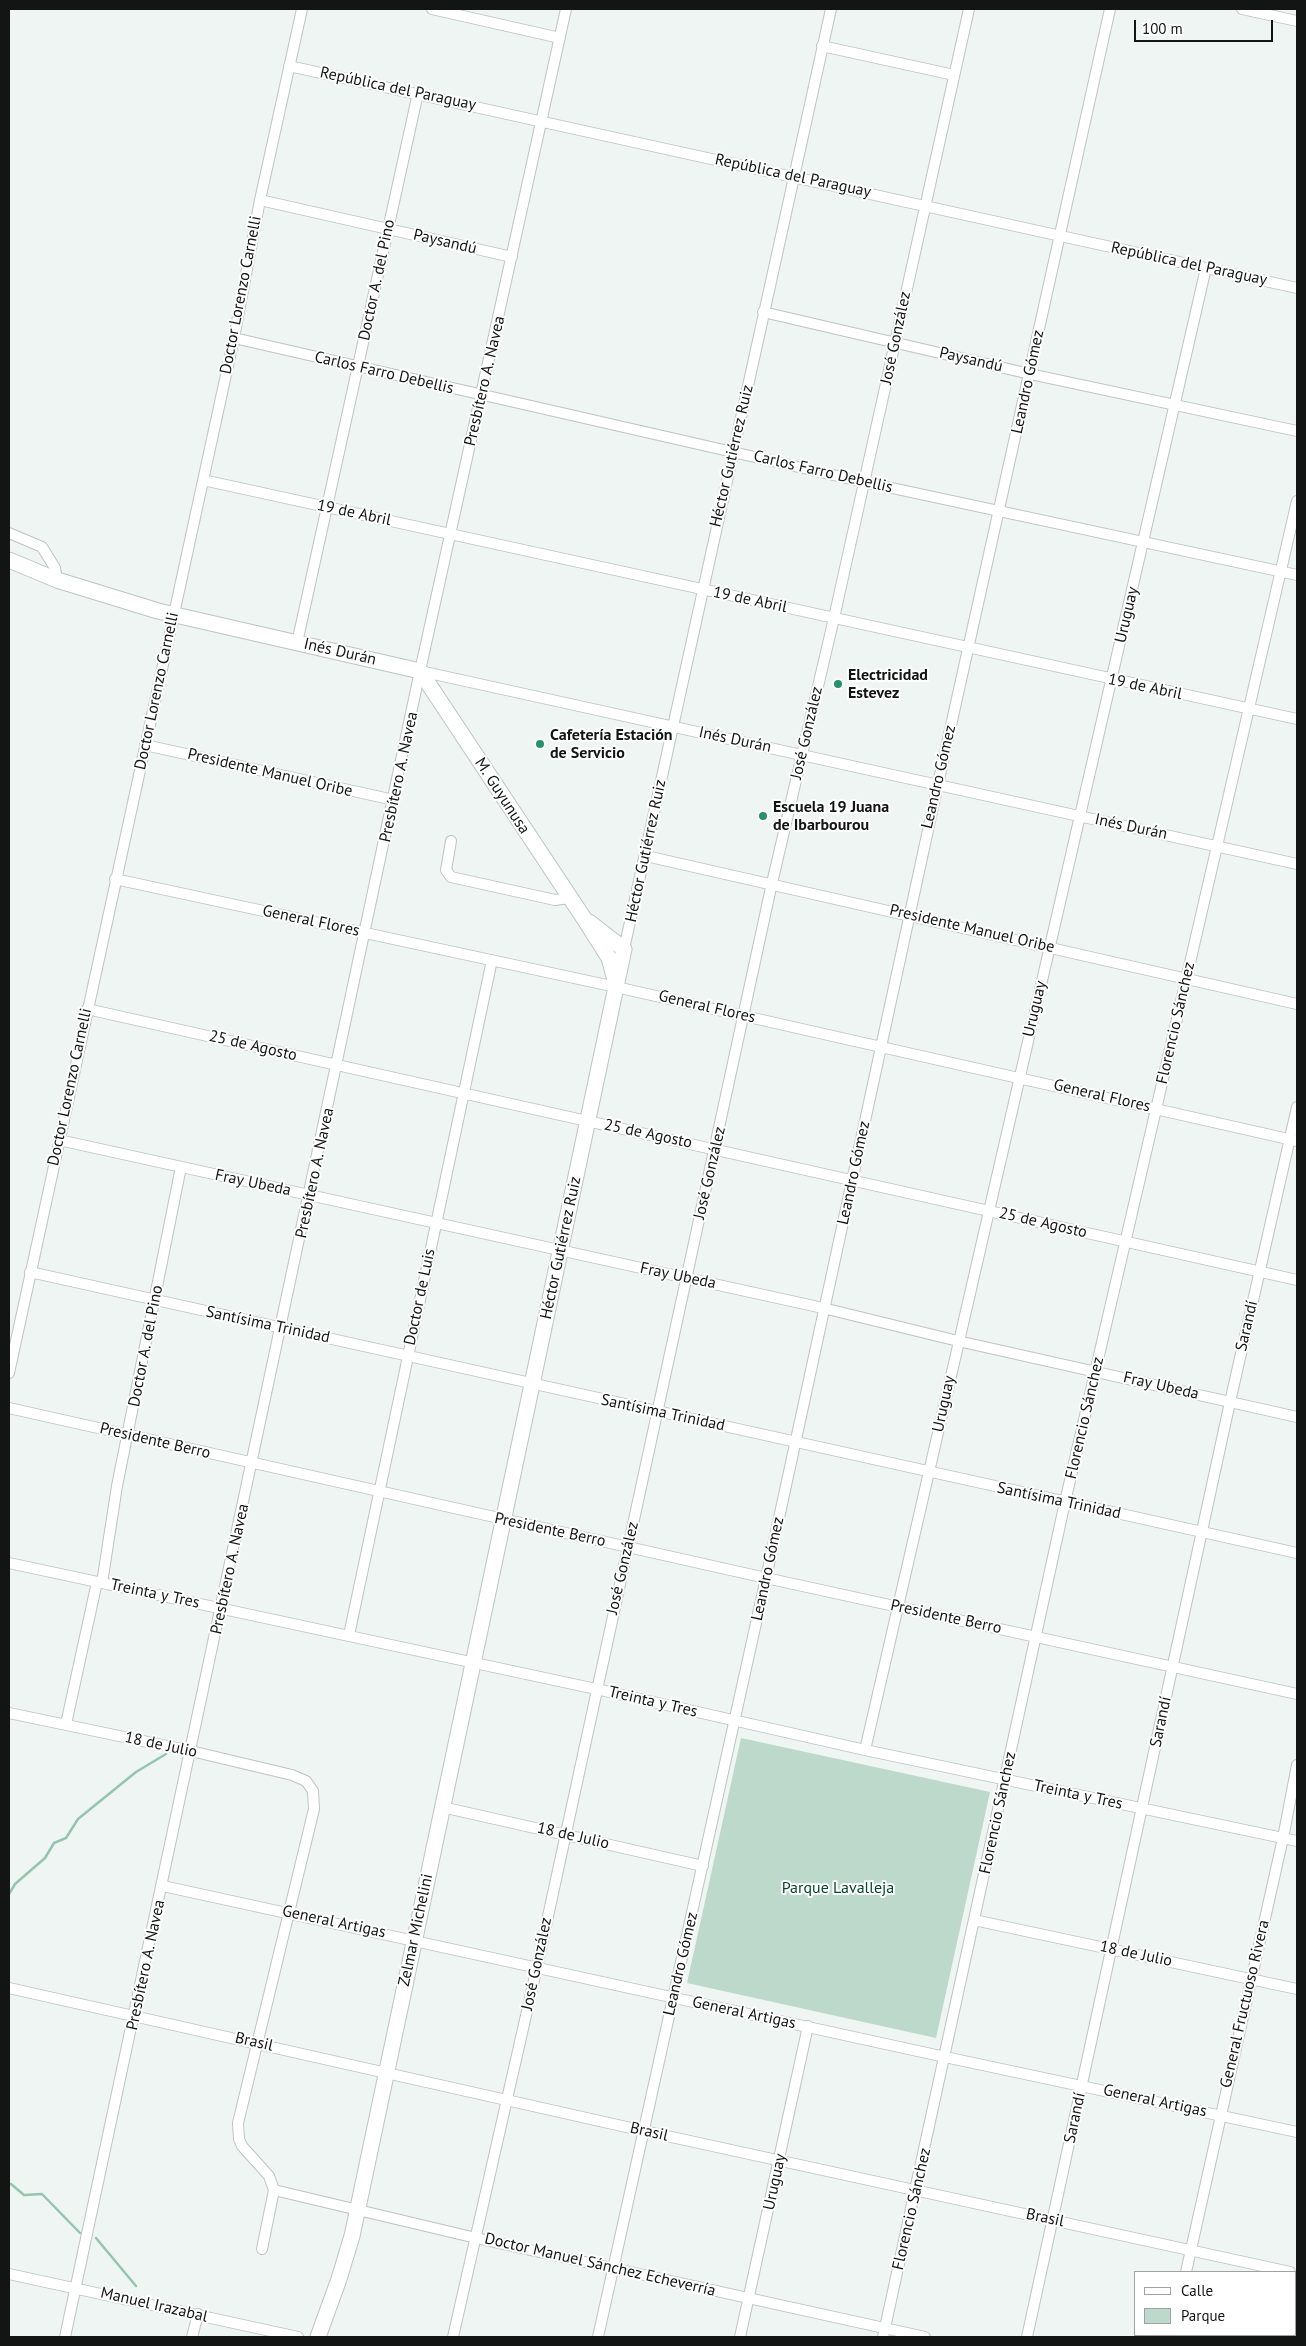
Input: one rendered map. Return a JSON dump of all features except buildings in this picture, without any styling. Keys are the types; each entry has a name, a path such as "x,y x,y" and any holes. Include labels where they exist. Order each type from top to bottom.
{"highway":[{"name":"Inés Durán","path":"9,560 57,580 173,615 420,671"},
{"name":"M. Guyunusa","path":"420,671 569,898 586,920 615,973 616,987"},
{"name":"M. Guyunusa","path":"586,920 624,949"},
{"path":"602,948 615,951 624,949"},
{"name":"Héctor Gutiérrez Ruiz","path":"504,1520 624,949"},
{"name":"Zelmar Michelini","path":"318,2337 344,2264 357,2211 504,1520"}],"street":[{"name":"Doctor Lorenzo Carnelli","path":"9,1372 234,338 260,200 302,9"},
{"path":"432,9 560,38"},
{"name":"Presbítero A. Navea","path":"65,2337 338,1065 420,671 566,9"},
{"name":"Héctor Gutiérrez Ruiz","path":"624,949 646,856 672,726 830,9"},
{"name":"José González","path":"453,2337 537,1967 772,884 834,618 969,9"},
{"name":"Leandro Gómez","path":"598,2337 703,1866 938,784 1110,9"},
{"path":"1242,9 1254,10 1297,21"},
{"path":"822,46 954,75"},
{"name":"República del Paraguay","path":"289,66 542,120 1297,288"},
{"name":"Doctor A. del Pino","path":"297,643 418,93"},
{"name":"Paysandú","path":"260,200 512,257"},
{"name":"Uruguay","path":"865,1750 1206,268"},
{"name":"Paysandú","path":"763,312 1030,374 1297,431"},
{"name":"Carlos Farro Debellis","path":"234,338 481,396 864,482 1297,575"},
{"name":"19 de Abril","path":"203,480 1297,719"},
{"name":"Florencio Sánchez","path":"884,2333 946,2057 1065,1502 1297,501"},
{"path":"9,533 42,547 56,568 57,580"},
{"name":"Inés Durán","path":"420,671 1297,864"},
{"name":"Presidente Manuel Oribe","path":"145,745 394,800"},
{"path":"451,841 446,870 451,877 555,900 569,898"},
{"name":"Presidente Manuel Oribe","path":"646,856 1297,1004"},
{"name":"General Flores","path":"115,879 616,987 1294,1140"},
{"name":"Doctor de Luis","path":"349,1635 492,960"},
{"name":"25 de Agosto","path":"87,1009 716,1148 1297,1280"},
{"name":"Sarandí","path":"1027,2337 1230,1402 1260,1271 1294,1140 1297,1107"},
{"name":"Fray Ubeda","path":"58,1140 823,1308 958,1341 1297,1417"},
{"name":"Doctor A. del Pino","path":"66,1724 100,1583 117,1486 129,1435 181,1168"},
{"name":"Santísima Trinidad","path":"30,1272 1297,1553"},
{"name":"Presidente Berro","path":"9,1408 504,1520 1297,1694"},
{"name":"Treinta y Tres","path":"9,1563 474,1662 865,1750 1297,1841"},
{"name":"18 de Julio","path":"9,1713 191,1751 292,1775 311,1786 315,1798 314,1809 290,1913"},
{"name":"General Fructuoso Rivera","path":"1186,2271 1250,1978 1283,1838 1297,1765"},
{"name":"18 de Julio","path":"442,1807 703,1866"},
{"name":"General Artigas","path":"163,1886 1297,2132"},
{"path":"262,2249 274,2190 269,2176 242,2146 238,2132 239,2116 290,1913"},
{"name":"18 de Julio","path":"974,1920 1297,1989"},
{"name":"Brasil","path":"9,1988 644,2131 1286,2271"},
{"name":"Uruguay","path":"740,2337 808,2026"},
{"name":"Doctor Manuel Sánchez Echeverría","path":"274,2190 357,2211 749,2298 884,2333 925,2337"},
{"name":"Manuel Irazabal","path":"9,2274 198,2314 264,2334 298,2337"},
{"path":"192,2337 198,2314"}],"green space":[{"name":"Parque Lavalleja","path":"741,1738 990,1792 936,2038 687,1983"}],"waterway":[{"path":"9,1894 15,1884 45,1858 54,1843 66,1838 78,1819 136,1772 166,1754"},
{"path":"9,2184 24,2195 42,2194 80,2233"},
{"path":"96,2238 136,2286"}],"place":[{"name":"Electricidad Estevez","path":"838,684"},
{"name":"Cafetería Estación de Servicio","path":"540,744"},
{"name":"Escuela 19 Juana de Ibarbourou","path":"763,816"}]}
